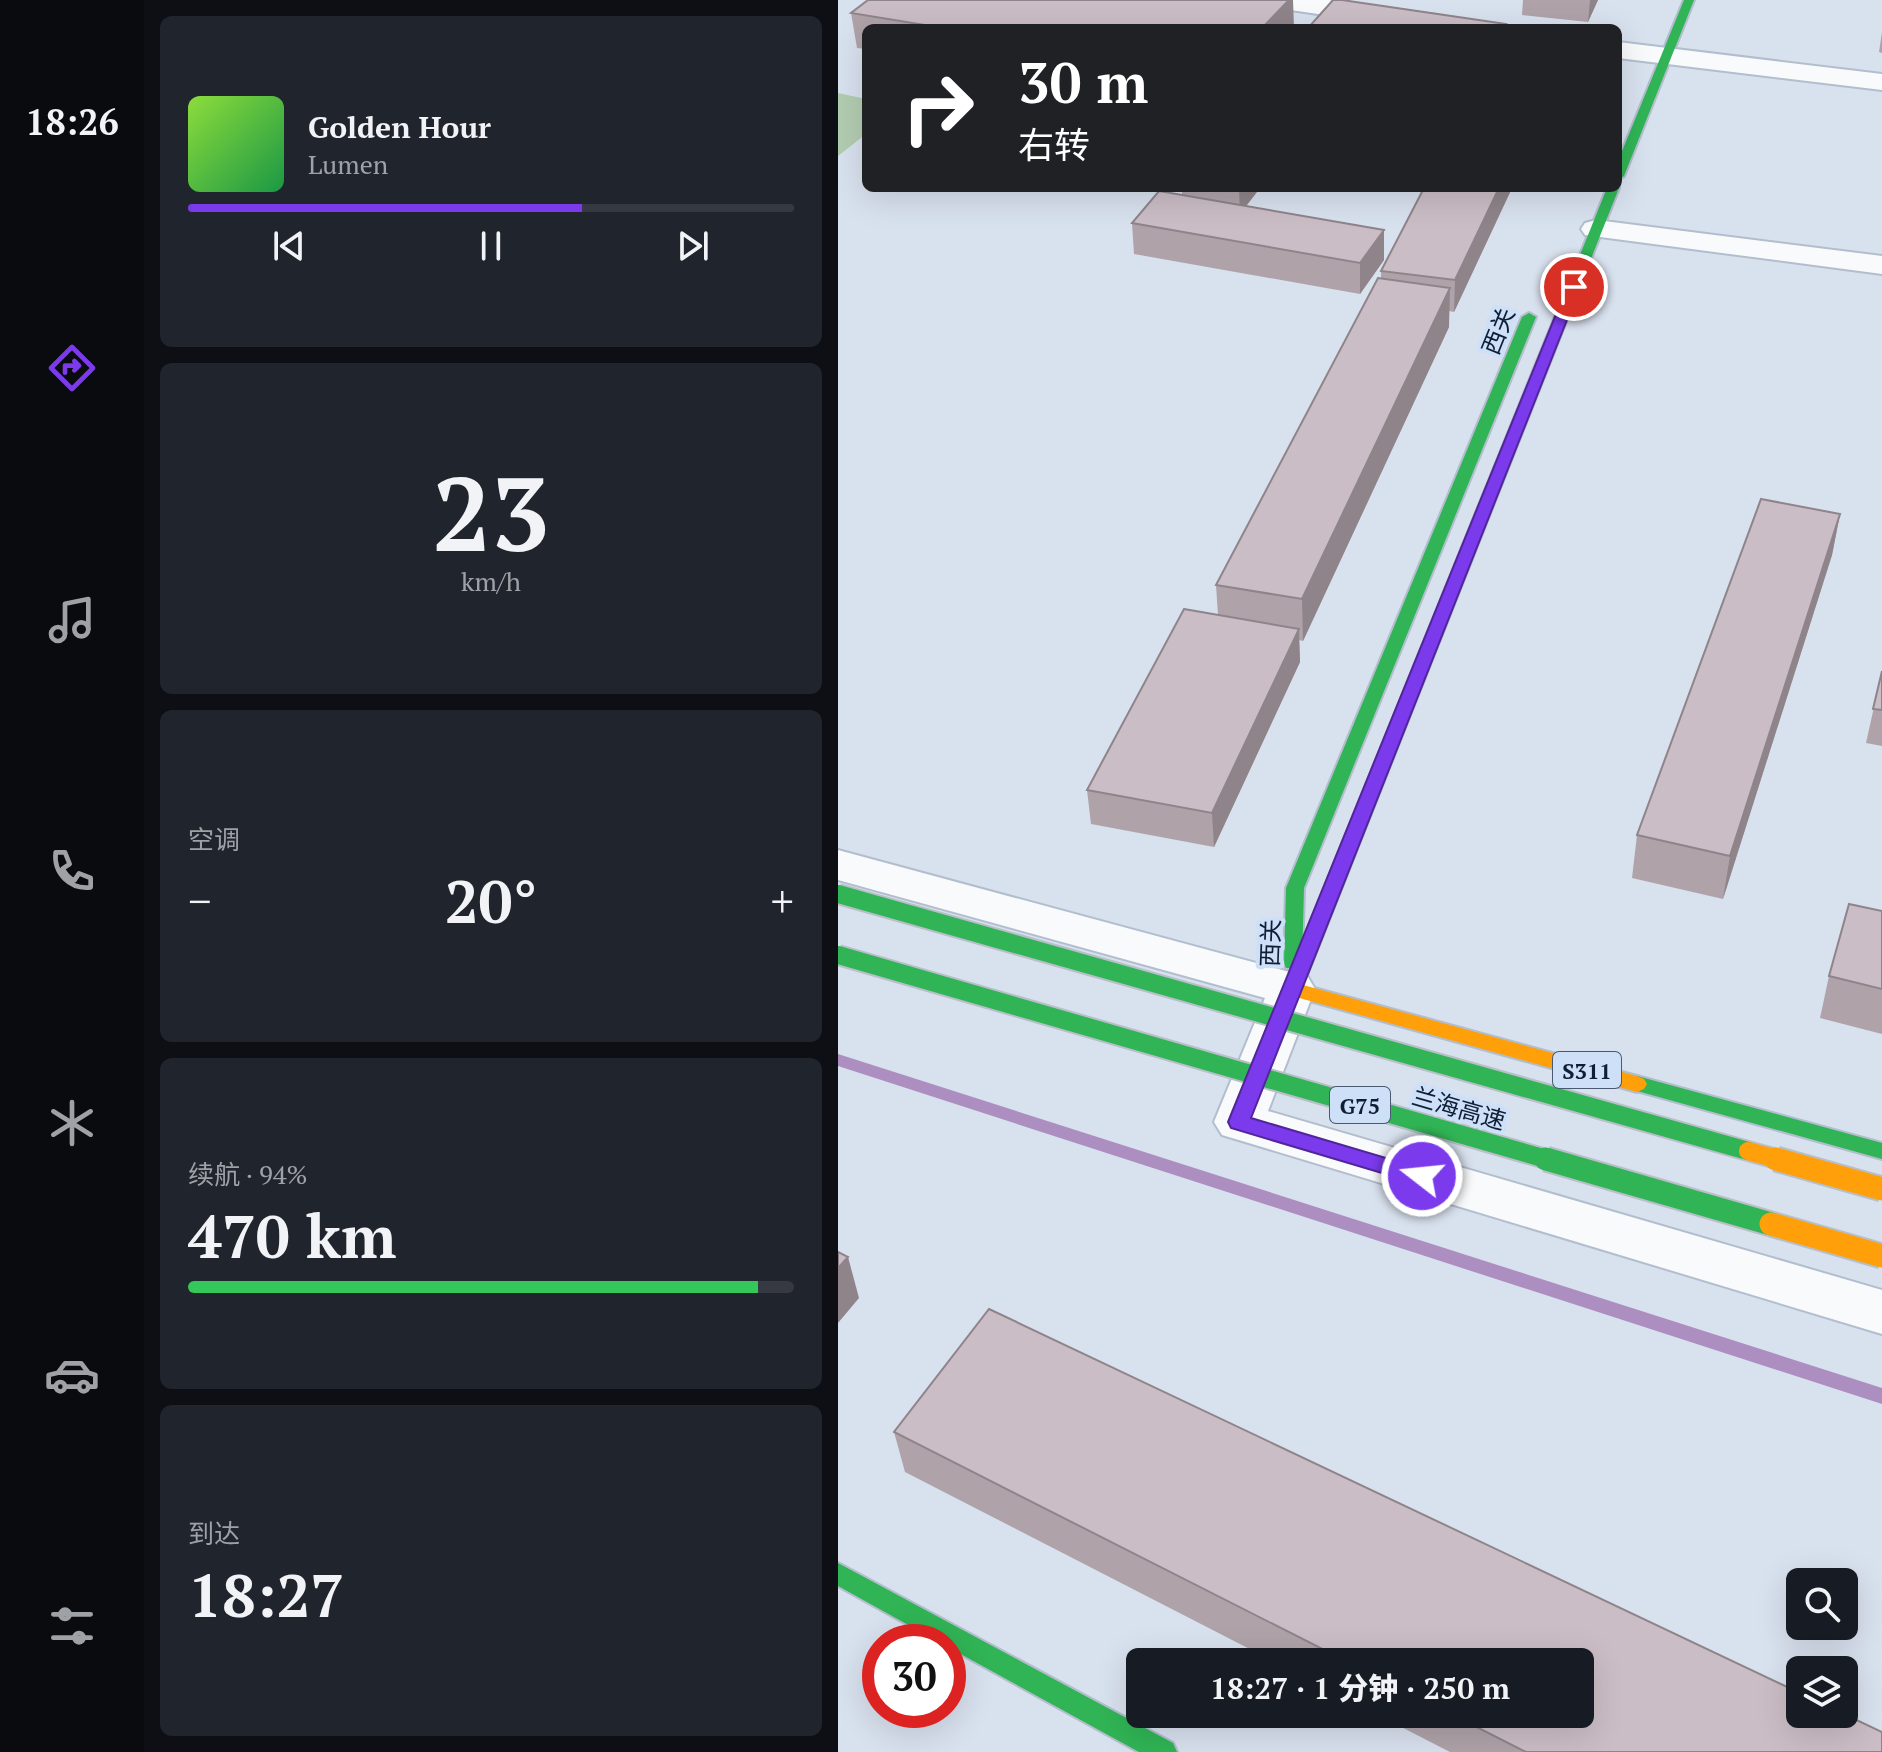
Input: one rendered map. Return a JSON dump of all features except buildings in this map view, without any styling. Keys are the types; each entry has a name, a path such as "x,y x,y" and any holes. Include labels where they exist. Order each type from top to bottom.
{"main road":[{"path":"1622,166 1689,0"},
{"name":"西关","path":"1292,989 1611,192"},
{"name":"西关","path":"1292,989 1295,888 1534,305"},
{"name":"兰海高速","path":"838,894 1882,1189"},
{"name":"兰海高速","path":"838,955 1882,1256"},
{"name":"S311","path":"1292,989 1882,1151"},
{"path":"838,1574 1164,1752"}],"street":[{"path":"1277,0 1439,24"},
{"path":"1633,52 1882,82"},
{"path":"1596,229 1882,265"},
{"path":"838,865 1292,989 1239,1122 1882,1312"}],"green space":[{"path":"838,93 862,98 862,137 838,156"}],"waterway":[{"path":"838,1060 1882,1396"}],"traffic: fast":[{"path":"1622,166 1689,0"},
{"path":"1385,758 1611,192"},
{"path":"1293,963 1295,888 1529,317"},
{"path":"838,894 1748,1151"},
{"path":"838,955 1771,1224"},
{"path":"1637,1084 1882,1151"},
{"path":"838,1574 1164,1752"}],"traffic: slow":[{"path":"1292,989 1385,758"},
{"path":"1292,989 1637,1084"},
{"path":"1748,1151 1882,1189"},
{"path":"1771,1224 1882,1256"}],"route":[{"path":"1422,1176 1239,1122 1574,287"}]}
